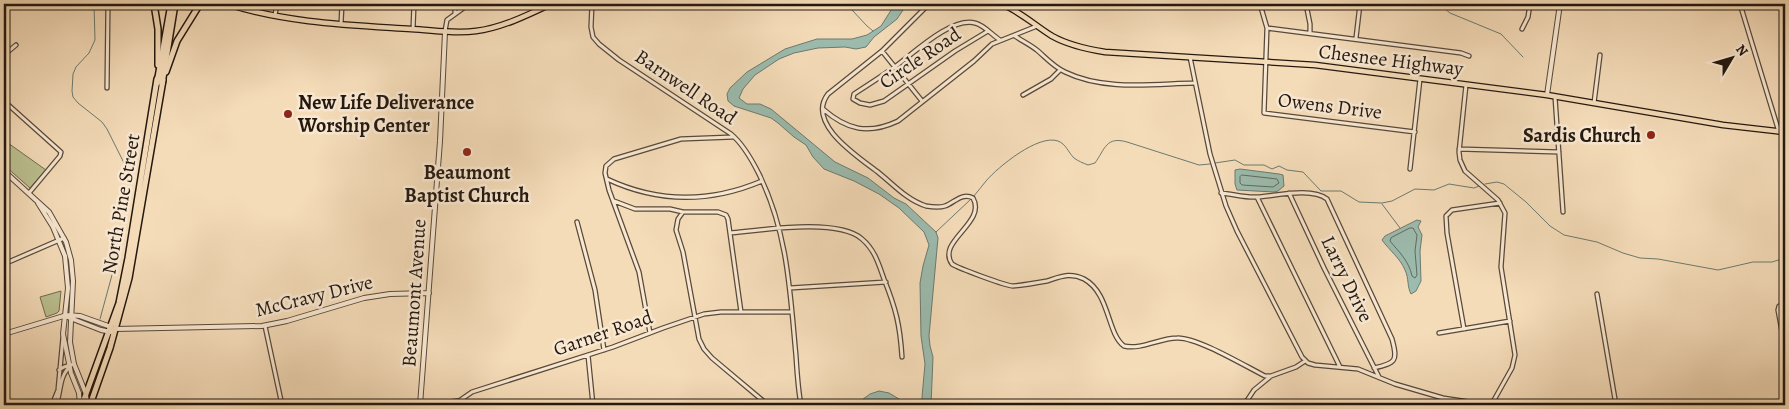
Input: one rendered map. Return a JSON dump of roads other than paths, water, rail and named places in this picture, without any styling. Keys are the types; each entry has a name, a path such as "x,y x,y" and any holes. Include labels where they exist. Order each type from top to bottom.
{"highway":[{"path":"154,4 159,39 160,84"},
{"name":"North Pine Street","path":"160,84 171,4"},
{"name":"North Pine Street","path":"89,405 119,303 175,4"},
{"path":"160,84 177,41 201,5"},
{"name":"North Pine Street","path":"81,405 112,329"}],"main road":[{"path":"227,4 250,11 306,21 445,32 476,31 501,25 551,4"},
{"name":"Chesnee Highway","path":"1001,4 1014,9 1050,35 1095,51 1115,54 1315,65 1547,95 1723,125 1785,132"}],"street":[{"path":"107,88 108,4"},
{"path":"275,16 277,4"},
{"path":"341,24 342,4"},
{"path":"413,29 414,4"},
{"path":"455,4 455,14"},
{"path":"445,32 447,20 469,4"},
{"name":"Barnwell Road","path":"592,4 590,27 593,36 599,44 619,60 734,137 749,156 762,181 780,228 790,288 801,405"},
{"path":"929,4 882,51 828,94 823,109 828,125 847,149 910,198 924,205 941,207 963,197 973,198 975,205 971,220 948,252 949,259 955,266 1009,285 1041,282 1064,275 1079,277 1088,282 1101,298 1118,339 1124,346 1186,338 1202,344 1265,376 1289,370 1305,361"},
{"path":"1260,4 1267,28 1265,61"},
{"path":"1306,4 1310,32"},
{"path":"1356,38 1360,4"},
{"path":"1522,29 1528,16 1530,4"},
{"path":"1547,95 1560,4"},
{"path":"1740,4 1779,132"},
{"name":"Circle Road","path":"988,31 880,103 865,104 854,100 854,94 895,67 941,32 952,27 974,23 988,31 1000,40"},
{"path":"823,109 846,125 854,128 883,127 898,121 974,61 992,44 1038,26"},
{"path":"1267,28 1356,38 1461,53 1469,56"},
{"name":"Beaumont Avenue","path":"420,405 440,140 445,32"},
{"path":"1014,36 1038,50 1060,70 1083,79 1103,84 1194,83"},
{"path":"4,55 16,45"},
{"path":"882,51 922,101"},
{"path":"1594,104 1600,55"},
{"path":"1190,57 1194,83 1214,169 1222,193 1237,231 1295,347 1305,361 1315,365 1358,369 1379,378 1442,398 1489,405"},
{"name":"Owens Drive","path":"1265,61 1264,113 1415,132"},
{"path":"1023,95 1051,79 1060,70"},
{"path":"1410,169 1420,79"},
{"path":"1466,85 1459,149 1460,160 1465,171 1500,203 1505,218 1501,267 1515,360 1494,400 1494,405"},
{"path":"1555,97 1563,212"},
{"path":"4,100 61,152 60,156 29,193"},
{"path":"650,332 640,272 606,178 605,171 608,163 621,156 681,139 734,137"},
{"path":"1459,149 1559,152"},
{"path":"4,171 36,201 62,239 69,254 72,274 70,317 71,375 79,393 81,405"},
{"path":"606,178 641,192 666,197 685,198 723,194 762,181"},
{"path":"1222,193 1257,197 1289,193 1325,197 1394,344 1394,362 1374,368"},
{"name":"Larry Drive","path":"1289,193 1379,378"},
{"path":"1257,197 1340,367"},
{"path":"613,201 635,209 670,209 683,212 724,213 728,219 741,312"},
{"path":"1464,329 1447,233 1446,216 1452,210 1500,203"},
{"path":"683,212 678,218 676,230 684,252 699,339 708,354 768,405"},
{"path":"577,222 595,290 604,350"},
{"path":"730,232 820,227 853,233 863,240 871,249 886,282 897,314 902,357"},
{"path":"4,264 62,239"},
{"path":"54,405 58,390 68,281 62,239"},
{"path":"790,288 886,282"},
{"name":"McCravy Drive","path":"65,316 112,329 200,329 265,326 364,298 390,294 429,293"},
{"path":"1597,294 1616,405"},
{"path":"1785,304 1779,306 1778,310 1785,348"},
{"name":"Garner Road","path":"429,405 459,401 472,392 604,350 695,317 721,312 792,312"},
{"path":"4,334 65,316"},
{"path":"1439,333 1510,320"},
{"path":"265,326 282,405"},
{"path":"63,334 71,366 86,394 89,405"},
{"path":"61,350 67,354"},
{"path":"588,355 593,405"},
{"path":"59,370 71,366"},
{"path":"54,405 60,393 65,371 71,366"},
{"path":"63,376 71,375"},
{"path":"1244,405 1254,390 1271,376"},
{"path":"459,401 466,405"}],"water":[{"path":"895,4 907,4 897,19 874,37 866,47 856,49 845,47 818,48 794,53 779,59 755,75 743,89 739,98 747,104 760,104 771,109 835,162 868,178 894,198 906,204 936,232 938,238 929,336 933,357 931,405 923,405 922,397 925,364 921,336 920,283 929,245 924,232 899,208 879,194 824,169 813,157 806,145 771,118 734,106 728,101 727,94 730,88 747,72 785,49 817,39 852,39 867,35 881,26"},
{"path":"1240,169 1283,175 1284,186 1274,192 1237,190 1235,170"},
{"path":"1417,220 1421,221 1418,227 1422,235 1420,251 1421,281 1416,291 1411,294 1403,266 1382,240 1385,236"},
{"path":"879,391 889,393 909,405 893,405 882,401 870,405 855,405 870,394"}],"waterway":[{"path":"94,4 95,40 89,53 76,67 73,74 73,97 102,122 107,129 129,173 130,184"},
{"path":"854,4 852,10 873,31"},
{"path":"1439,4 1450,13 1501,34 1523,57"},
{"path":"974,196 986,181 1009,160 1040,142 1050,140 1061,142 1074,158 1088,165 1095,163 1107,145 1115,141 1127,142 1199,165 1210,164"},
{"path":"1215,163 1235,160 1244,165 1264,165 1272,169 1279,166 1287,170 1303,172 1321,191 1341,191 1359,202 1382,203 1392,201 1415,189 1434,190 1449,184 1474,188 1479,186"},
{"path":"1485,184 1497,182 1504,184 1526,202 1550,226 1564,235 1597,242 1640,258 1658,259 1718,270 1753,262 1772,262 1785,258"},
{"path":"936,232 970,200"},
{"path":"1382,204 1400,228"},
{"path":"100,319 115,264"},
{"path":"101,405 102,399"}],"place":[{"name":"New Life Deliverance Worship Center","path":"288,114"},
{"name":"Sardis Church","path":"1651,135"},
{"name":"Beaumont Baptist Church","path":"467,152"}]}
